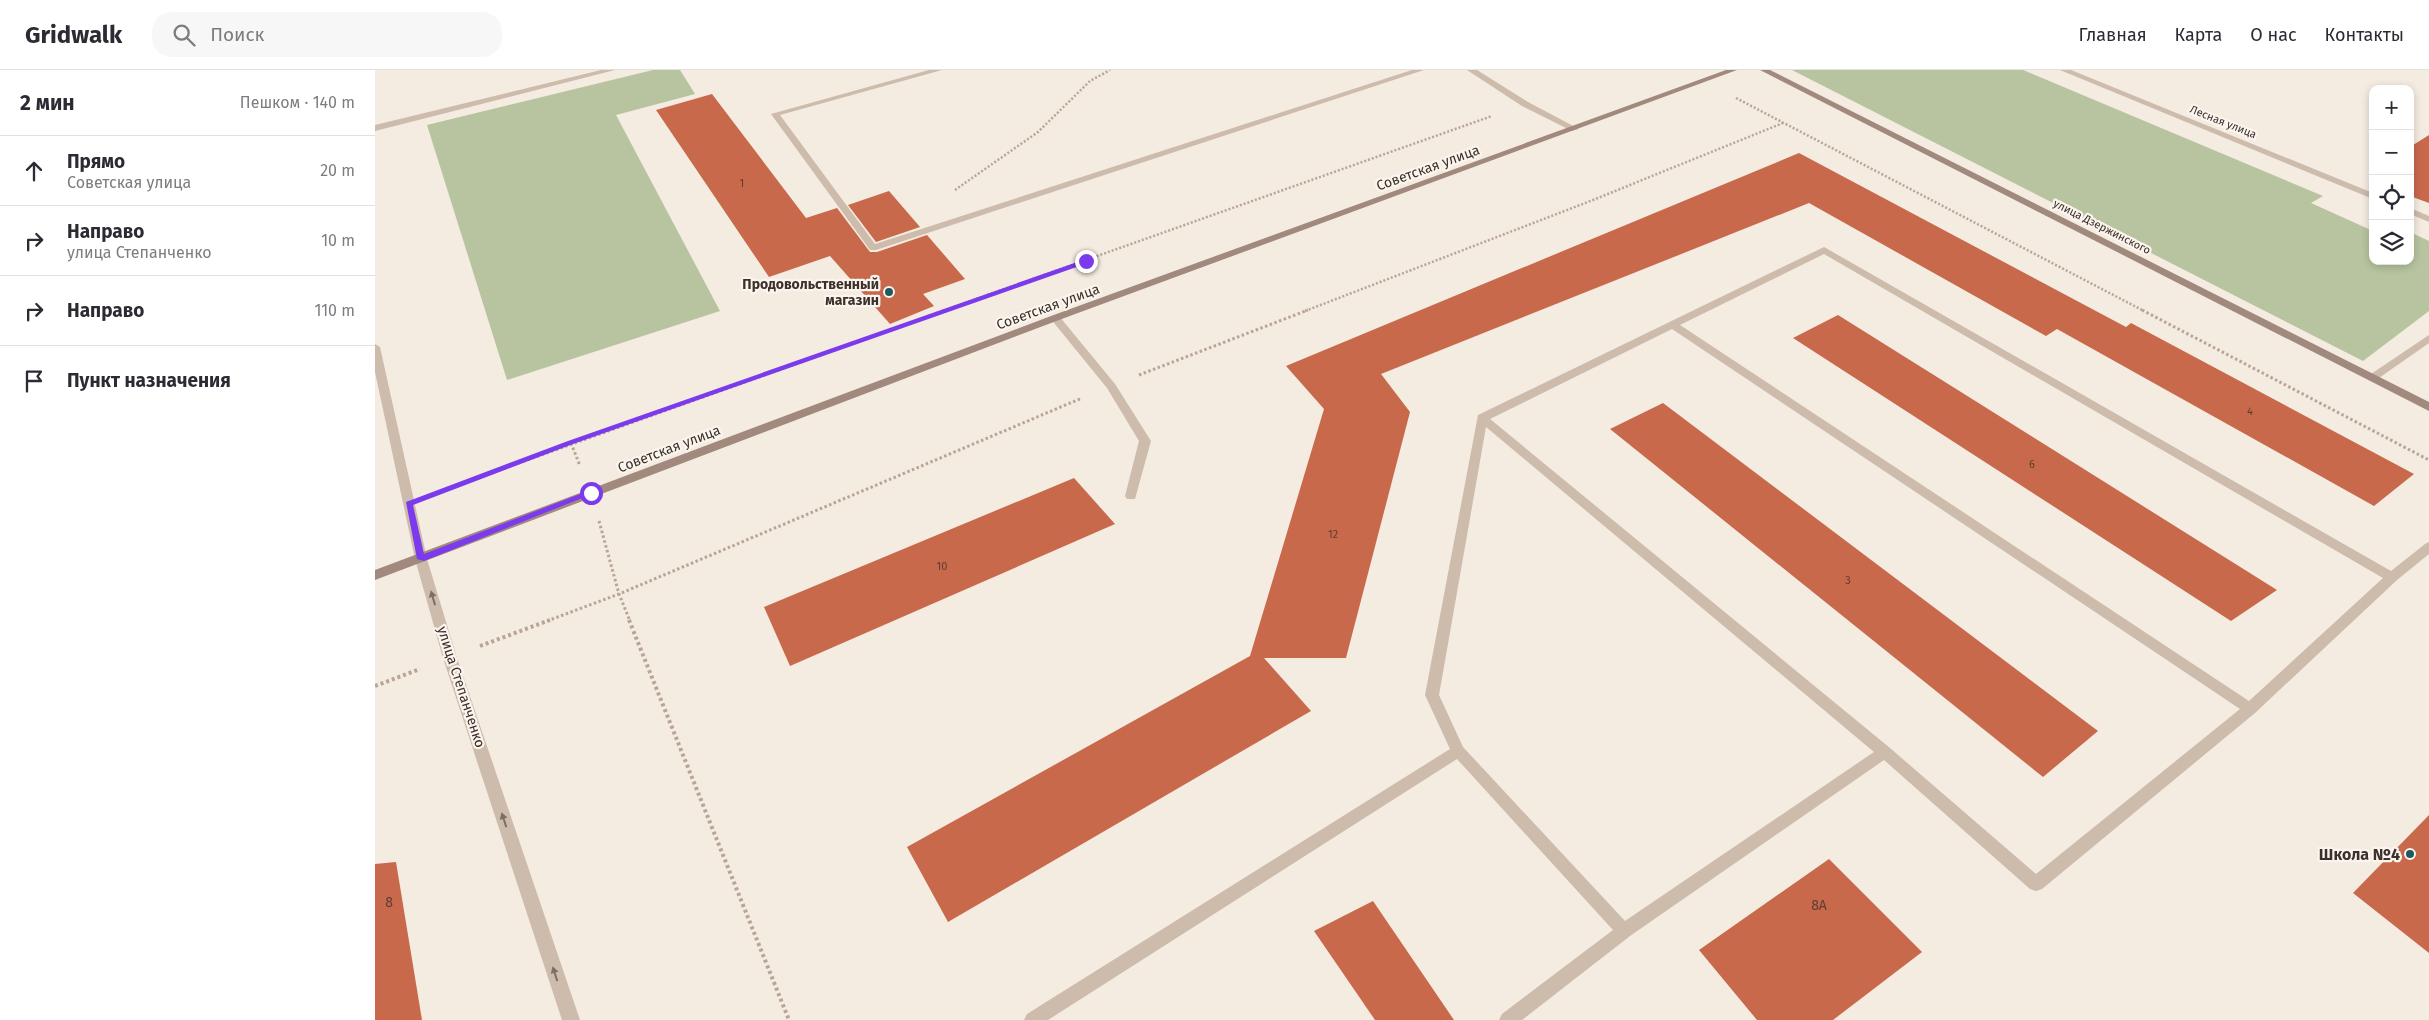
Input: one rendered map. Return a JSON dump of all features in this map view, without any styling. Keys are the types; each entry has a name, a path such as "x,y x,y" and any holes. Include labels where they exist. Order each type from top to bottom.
{"street":[{"path":"375,128 611,70"},
{"path":"938,70 775,114 873,248 1420,70"},
{"path":"1471,70 1525,104 1575,129"},
{"name":"Советская улица","path":"375,575 1055,318 1733,70"},
{"name":"улица Дзержинского","path":"1764,70 2429,407"},
{"name":"Лесная улица","path":"2064,70 2369,194"},
{"path":"2414,213 2429,219"},
{"path":"1482,418 1824,250 2392,577"},
{"path":"1055,318 1111,386 1145,441 1131,496"},
{"path":"1671,324 2250,709"},
{"path":"2373,378 2429,338"},
{"name":"улица Степанченко","path":"375,347 421,559 450,658 571,1020"},
{"path":"1482,418 1432,695 1458,751 1624,931"},
{"path":"1482,418 1885,752 2036,884 2250,709 2392,577 2429,547"},
{"path":"1033,1020 1458,751"},
{"path":"1508,1020 1624,931 1885,752"}],"path":[{"path":"948,195 1038,132 1090,81 1110,70"},
{"path":"1704,81 2429,460"},
{"path":"408,504 571,442 1525,104"},
{"path":"375,686 619,594 1111,386 1584,203 1783,123"},
{"path":"619,594 789,1020"}],"green space":[{"path":"653,70 680,70 695,94 616,115 720,311 507,380 427,125"},
{"path":"1792,70 2023,70 2323,196 2311,203 2369,229 2369,265 2414,265 2414,234 2429,241 2429,311 2363,361"}],"building":[{"path":"712,94 806,218 837,208 870,252 877,252 927,235 965,279 923,294 934,306 890,324 830,256 769,277 656,110"},
{"path":"2429,135 2429,203 2414,197 2414,144"},
{"path":"1799,153 2126,327 2131,323 2414,474 2374,506 2057,329 2046,336 1809,203 1381,374 1410,412 1346,658 1264,658 1311,711 948,922 907,847 1250,656 1324,409 1286,366"},
{"path":"889,191 920,227 876,242 848,205"},
{"path":"1838,315 2277,590 2231,621 1793,338"},
{"path":"1663,403 2098,731 2043,777 1610,429"},
{"path":"1074,478 1115,524 790,666 764,607"},
{"name":"Школа №4","path":"2429,815 2429,953 2353,893"},
{"path":"1829,859 1922,952 1833,1020 1757,1020 1699,950"},
{"path":"396,862 422,1020 375,1020 375,864"},
{"path":"1373,901 1454,1020 1375,1020 1314,931"}],"place":[{"name":"Продовольственный магазин","path":"889,292"},
{"name":"Школа №4","path":"2410,854"}],"route":[{"path":"591,493 421,559 408,504 571,442 1086,261"}]}
